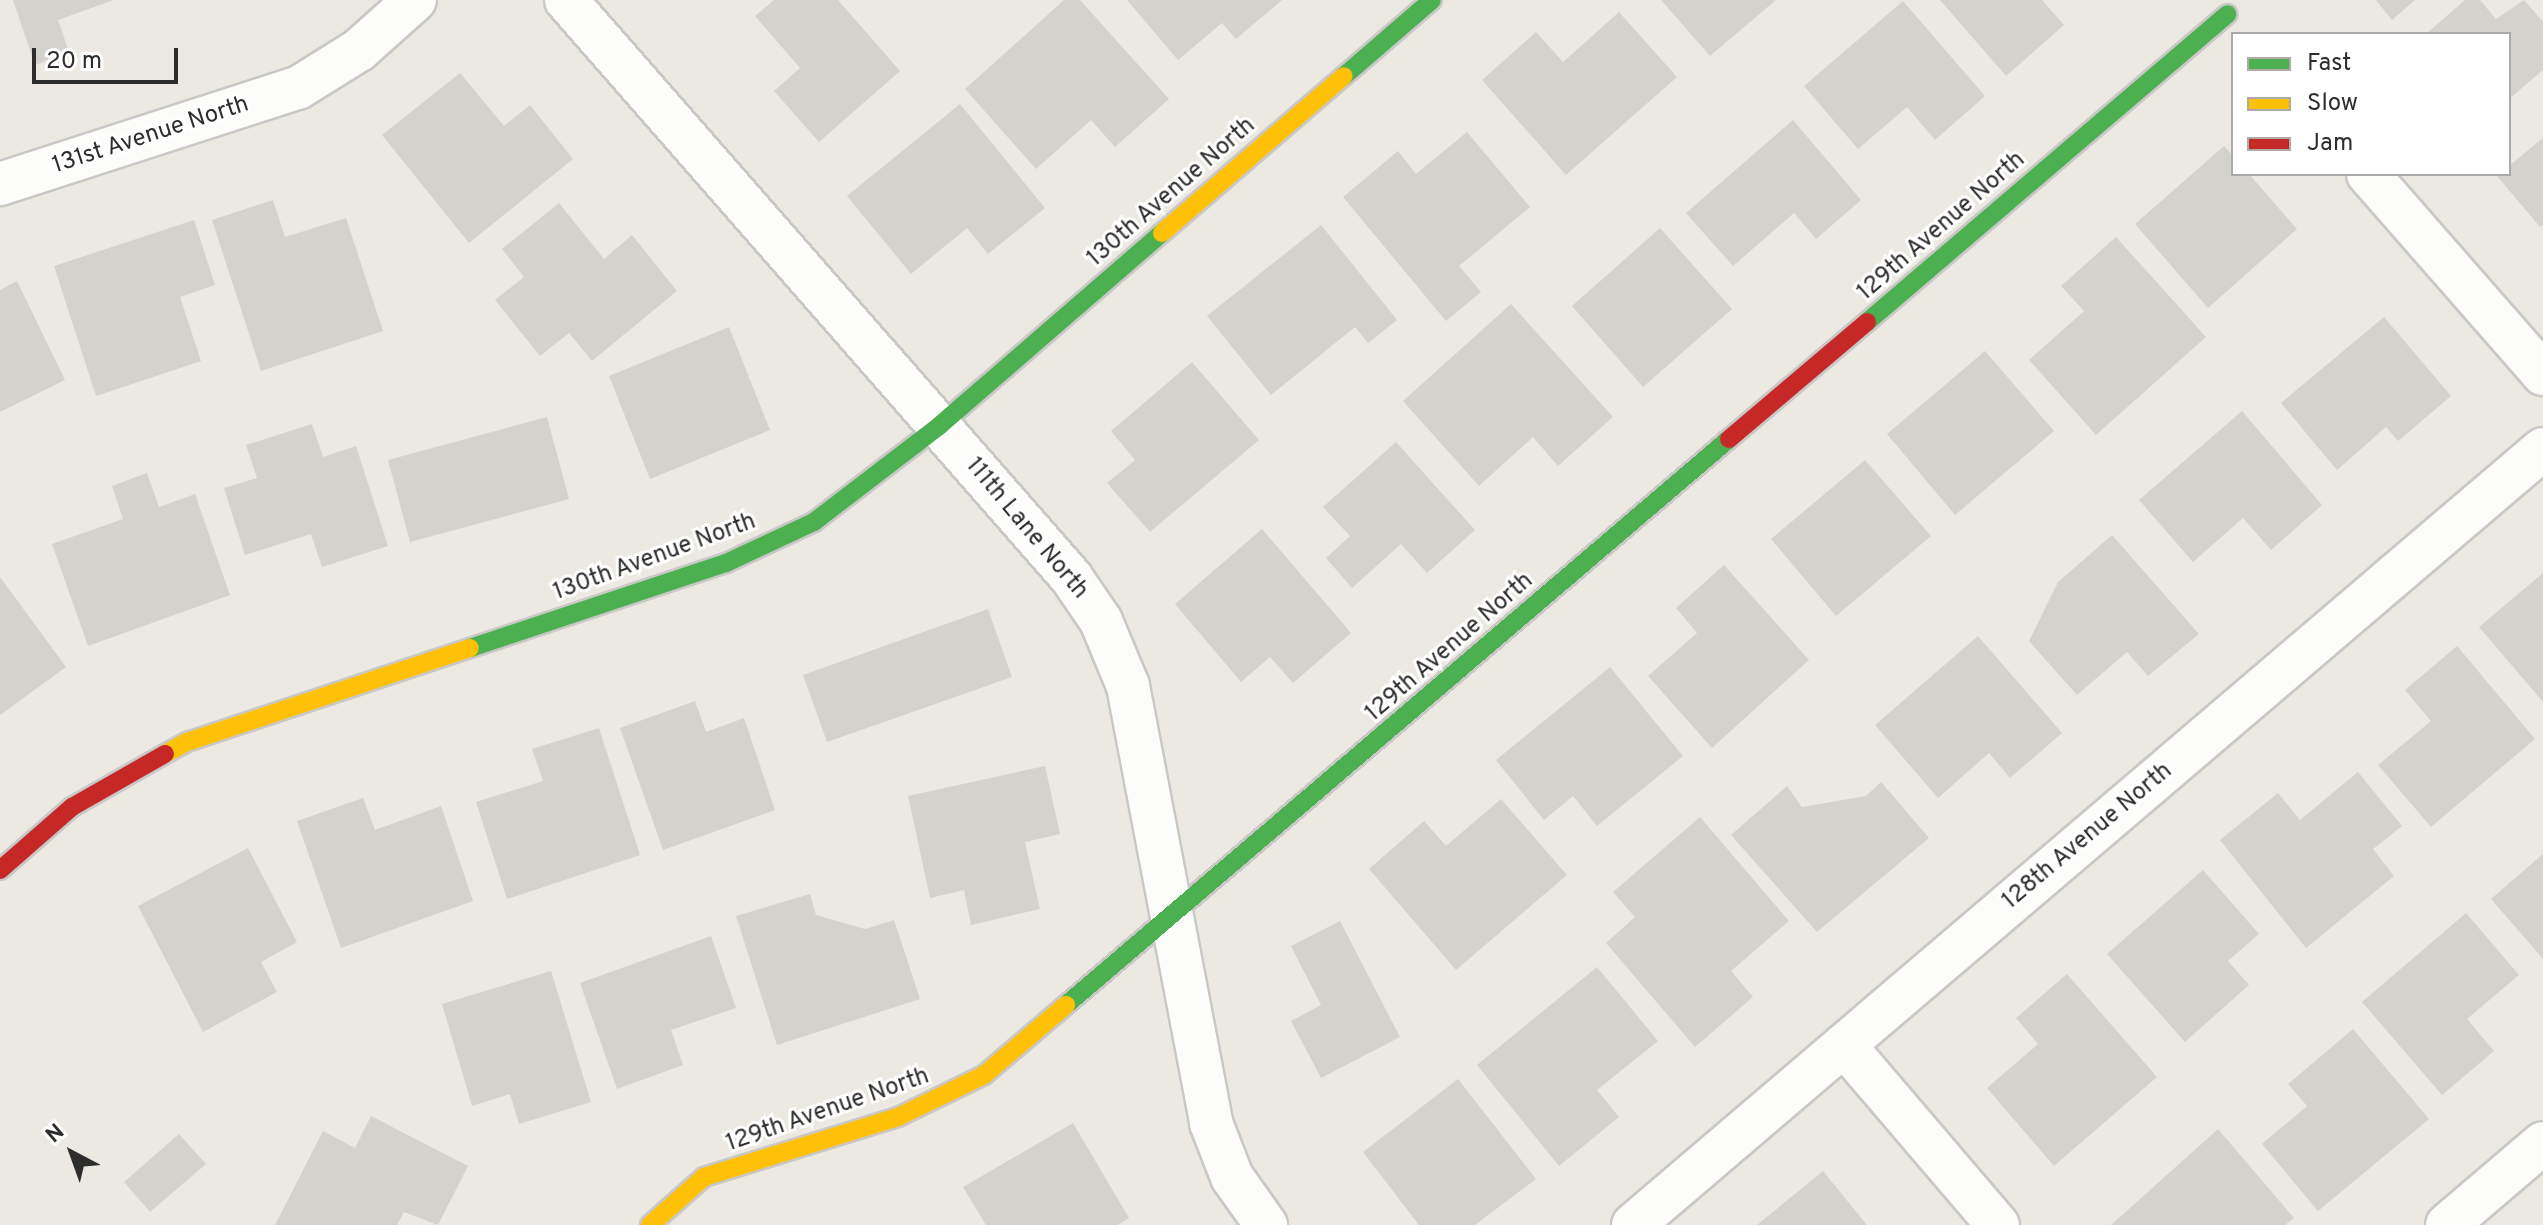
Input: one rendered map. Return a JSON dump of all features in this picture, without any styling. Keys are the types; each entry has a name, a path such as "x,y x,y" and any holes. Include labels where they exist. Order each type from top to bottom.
{"street":[{"name":"131st Avenue North","path":"0,184 298,88 359,50 415,0"},
{"name":"111th Lane North","path":"566,0 1071,577 1101,621 1128,686 1211,1123 1232,1177 1266,1225"},
{"name":"130th Avenue North","path":"0,870 72,807 187,742 726,563 814,522 939,426 1432,0"},
{"name":"129th Avenue North","path":"650,1225 704,1177 898,1117 984,1075 2229,16"},
{"path":"2370,176 2543,374"},
{"name":"128th Avenue North","path":"1633,1225 2543,449"},
{"path":"1844,1045 1998,1225"},
{"path":"2447,1225 2543,1143"}],"building":[{"path":"13,0 114,0 58,20 69,52 35,65"},
{"path":"774,0 838,0 900,71 819,142 774,91 800,68 755,16"},
{"path":"1064,0 1080,0 1169,99 1115,147 1091,120 1036,169 965,89"},
{"path":"1127,0 1282,0 1236,39 1222,23 1178,60"},
{"path":"1661,0 1776,0 1710,56"},
{"path":"1940,0 2042,0 2064,25 2006,76"},
{"path":"2376,0 2415,0 2392,20"},
{"path":"2465,0 2480,0 2496,19 2524,0 2543,22 2543,70 2511,97 2511,32 2428,32"},
{"path":"1903,1 1985,96 1935,140 1907,107 1858,149 1804,86"},
{"path":"1619,12 1677,77 1566,175 1482,80 1536,32 1563,62"},
{"path":"460,73 504,126 530,105 573,159 469,243 382,135"},
{"path":"960,104 1045,208 988,254 967,228 911,274 847,196"},
{"path":"1793,120 1861,200 1816,239 1794,213 1733,266 1686,213"},
{"path":"1467,132 1530,207 1459,266 1481,292 1446,321 1343,197 1398,151 1416,174"},
{"path":"2543,138 2543,225 2540,227 2497,176 2511,176 2511,164"},
{"path":"2224,146 2231,154 2231,176 2251,176 2297,229 2208,308 2135,224"},
{"path":"273,200 285,237 346,218 383,331 261,371 212,220"},
{"path":"559,203 604,259 632,235 677,291 592,361 569,333 540,356 495,300 524,277 502,249"},
{"path":"194,220 215,285 180,297 201,361 96,396 54,266"},
{"path":"1321,225 1397,320 1368,343 1355,327 1271,395 1207,316"},
{"path":"1660,228 1732,309 1643,387 1572,306"},
{"path":"2116,237 2206,337 2096,435 2029,360 2084,311 2061,286"},
{"path":"17,281 65,380 0,412 0,290"},
{"path":"1511,304 1613,417 1558,466 1533,437 1479,486 1403,401"},
{"path":"2384,317 2451,396 2398,441 2386,427 2337,470 2281,403"},
{"path":"729,327 770,430 650,479 609,376"},
{"path":"1985,351 2054,431 1955,515 1887,434"},
{"path":"1192,362 1259,440 1150,532 1107,483 1135,460 1111,431"},
{"path":"2242,411 2322,505 2271,550 2243,518 2193,562 2139,500"},
{"path":"547,417 569,499 410,542 388,460"},
{"path":"312,424 323,457 356,446 388,546 322,567 311,534 245,555 224,488 257,478 246,445"},
{"path":"1396,442 1475,530 1427,573 1401,544 1352,588 1326,558 1350,536 1323,507"},
{"path":"1865,460 1931,536 1836,616 1771,539"},
{"path":"147,473 159,507 195,494 230,595 88,646 52,544 123,519 112,486"},
{"path":"1262,529 1351,633 1293,683 1270,657 1241,682 1175,604"},
{"path":"2112,535 2199,634 2148,676 2127,652 2077,695 2029,641 2058,582"},
{"path":"1724,565 1809,660 1712,748 1648,676 1697,633 1676,608"},
{"path":"2543,573 2543,702 2479,627"},
{"path":"0,577 66,667 0,715"},
{"path":"988,609 1012,677 827,742 803,675"},
{"path":"1978,636 2062,733 2010,778 1989,753 1938,798 1875,725"},
{"path":"2457,646 2535,739 2431,827 2378,765 2431,721 2405,690"},
{"path":"1610,667 1683,756 1597,826 1573,796 1544,820 1496,760"},
{"path":"695,701 706,732 744,718 775,810 663,850 620,728"},
{"path":"599,728 640,855 507,899 476,802 543,781 532,749"},
{"path":"1045,766 1060,834 1025,842 1040,909 971,925 964,890 930,898 908,796"},
{"path":"2358,772 2402,826 2373,849 2394,876 2306,948 2220,840 2278,793 2300,820"},
{"path":"1881,782 1929,838 1817,932 1731,835 1787,786 1802,807 1866,796"},
{"path":"363,798 375,830 441,806 473,901 341,948 297,821"},
{"path":"1501,799 1567,875 1456,970 1369,869 1424,821 1446,846"},
{"path":"1700,817 1789,921 1731,971 1753,997 1695,1047 1606,943 1635,917 1613,892"},
{"path":"248,848 297,942 261,962 277,992 203,1032 138,906"},
{"path":"2543,854 2543,959 2491,899"},
{"path":"2203,870 2259,934 2228,961 2249,985 2185,1042 2107,954"},
{"path":"810,894 816,915 865,929 894,920 920,999 777,1045 736,916"},
{"path":"2466,913 2519,975 2467,1019 2494,1051 2442,1095 2362,1002"},
{"path":"1340,921 1400,1037 1321,1078 1291,1021 1321,1005 1291,946"},
{"path":"711,936 736,1008 671,1030 683,1065 617,1089 580,983"},
{"path":"1597,967 1658,1041 1597,1090 1619,1117 1559,1166 1477,1065"},
{"path":"551,971 591,1102 519,1124 510,1094 472,1106 442,1004"},
{"path":"2067,974 2157,1077 2054,1166 1987,1088 2038,1044 2016,1018"},
{"path":"2353,1029 2429,1119 2318,1211 2262,1144 2307,1106 2288,1084"},
{"path":"1458,1079 1536,1179 1475,1225 1419,1225 1363,1152"},
{"path":"371,1116 468,1166 438,1225 404,1212 397,1225 275,1225 323,1131 355,1148"},
{"path":"1073,1123 1129,1218 1117,1225 986,1225 963,1187"},
{"path":"2218,1129 2294,1218 2285,1225 2111,1225"},
{"path":"179,1134 206,1164 150,1212 124,1182"},
{"path":"1823,1171 1867,1225 1757,1225"}],"traffic: fast":[{"path":"1344,76 1432,0"},
{"path":"1867,322 2227,14"},
{"path":"470,648 726,563 814,522 939,426 1162,233"},
{"path":"1066,1005 1729,439"}],"traffic: slow":[{"path":"1162,233 1344,76"},
{"path":"165,754 187,742 470,648"},
{"path":"650,1225 704,1177 898,1117 984,1075 1066,1005"}],"traffic: jam":[{"path":"1729,439 1867,322"},
{"path":"0,870 72,807 165,754"}]}
